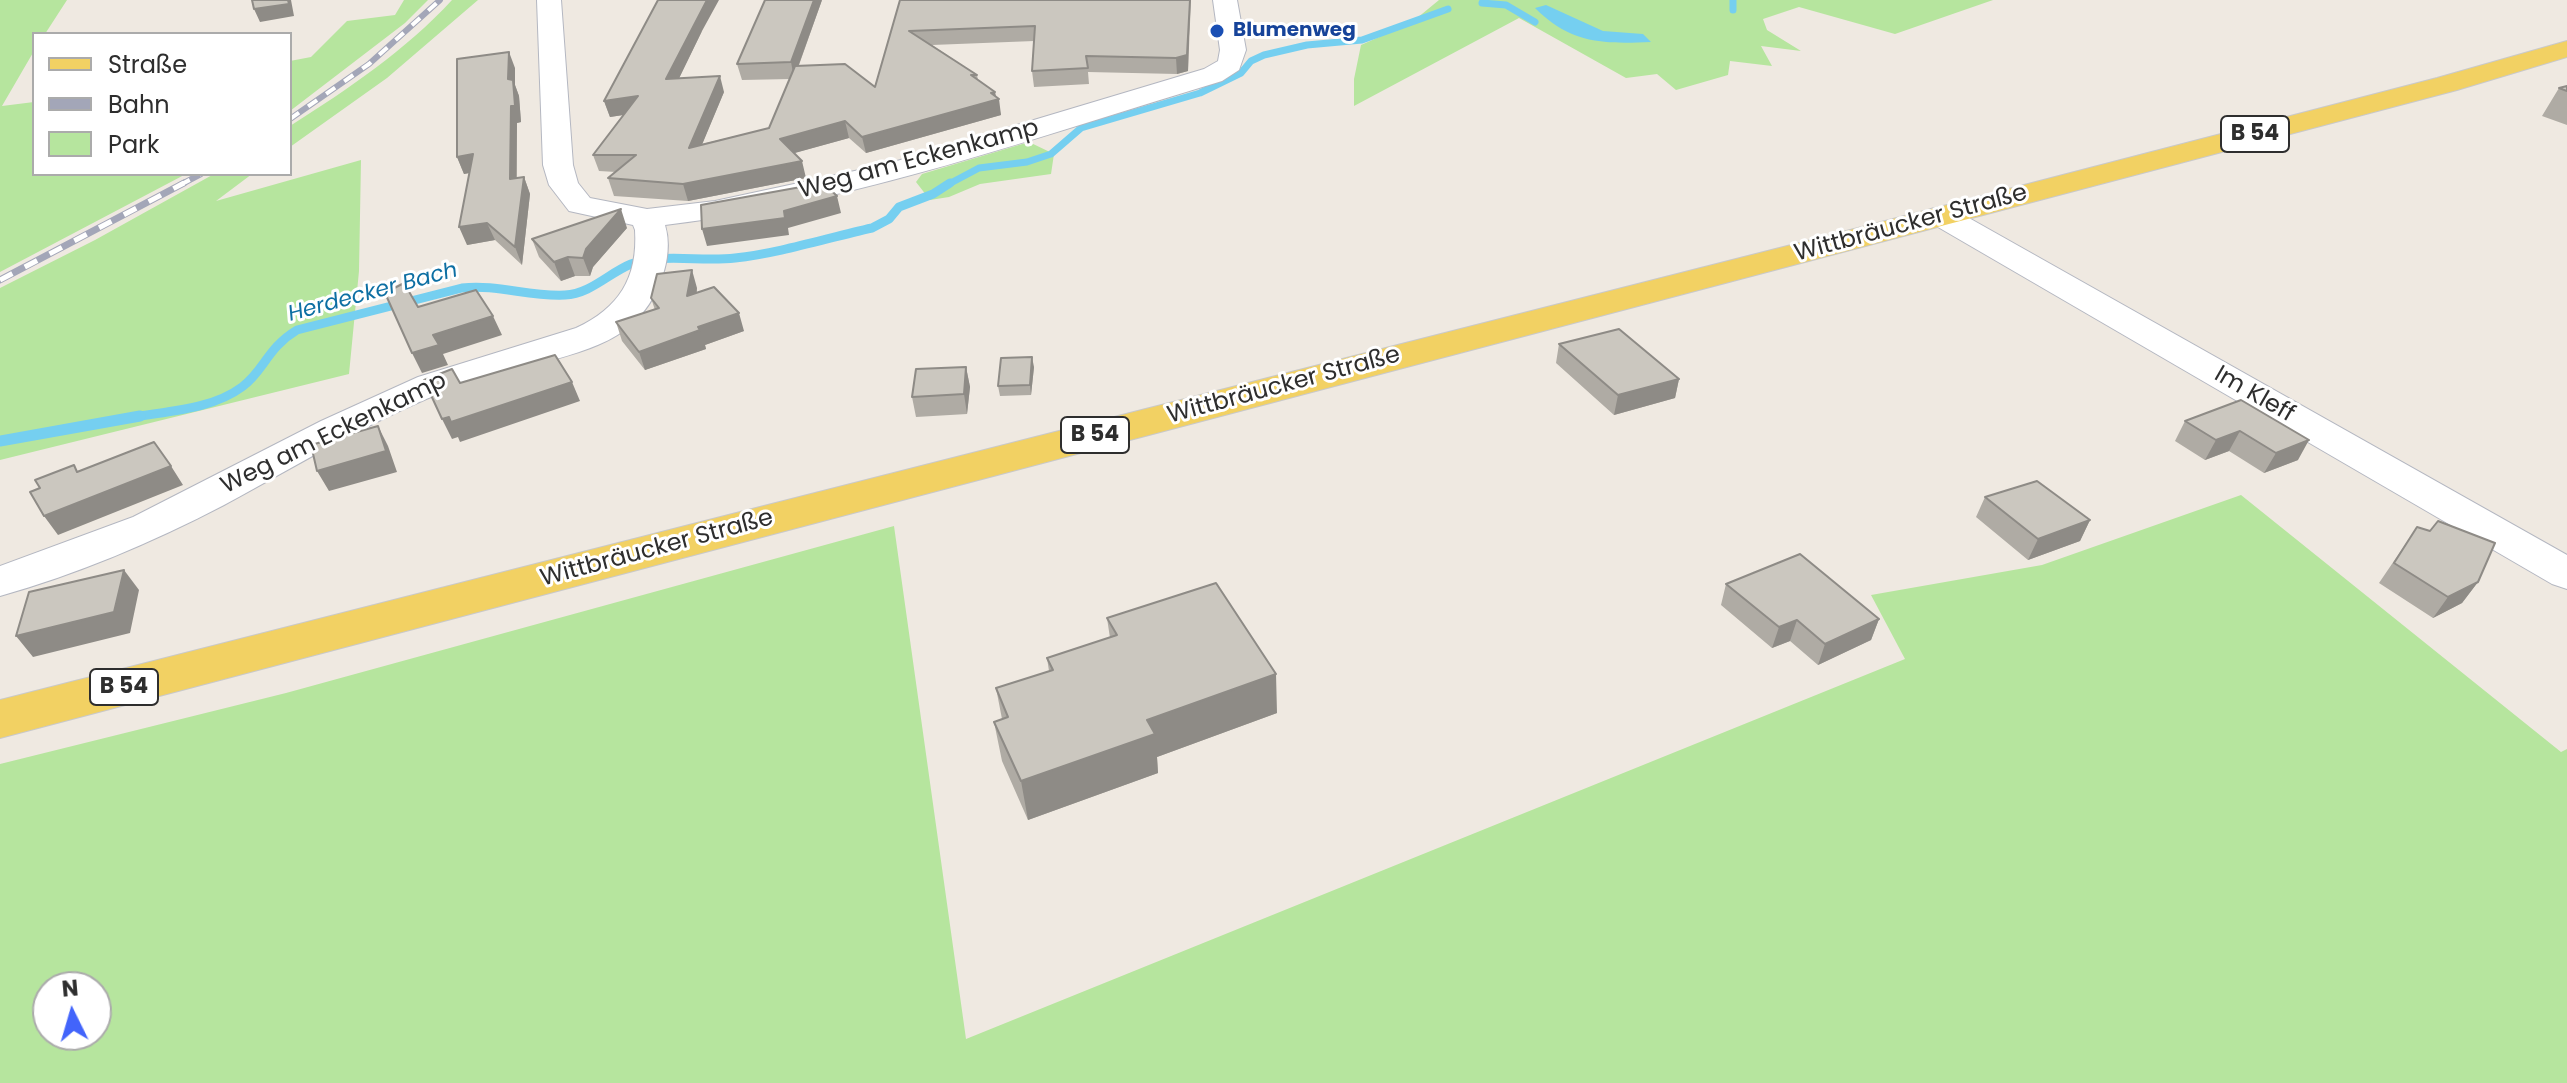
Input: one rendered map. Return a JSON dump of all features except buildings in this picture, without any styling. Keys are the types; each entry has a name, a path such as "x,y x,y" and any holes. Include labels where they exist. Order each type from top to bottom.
{"main road":[{"name":"Wittbräucker Straße","path":"0,719 1942,216 2447,84 2567,49"}],"street":[{"path":"549,0 558,165 564,185 580,205 648,246"},
{"name":"Weg am Eckenkamp","path":"0,581 149,525 396,399 465,371 540,350 618,320 637,297 648,246 781,197 893,171 1199,80 1230,65 1233,50 1225,0"},
{"name":"Im Kleff","path":"1942,216 2567,574"}],"green space":[{"path":"0,0 67,0 46,32 32,32 32,54 2,106 32,102 32,176 182,176 0,272"},
{"path":"404,0 428,0 405,23 292,109 292,61 311,57 347,21 395,15"},
{"path":"452,0 478,0 387,78 292,146 292,125 395,53"},
{"path":"1439,0 1993,0 1895,34 1799,7 1763,19 1767,30 1801,51 1761,46 1772,66 1730,61 1728,75 1676,90 1657,74 1626,78 1519,18 1354,106 1354,79 1361,45 1411,23"},
{"path":"1029,142 1054,154 1051,174 980,184 949,197 930,200 916,182 922,174"},
{"path":"361,160 359,271 349,374 0,460 0,288 210,176 249,176 216,201"},
{"path":"2241,495 2561,752 2567,749 2567,1083 0,1083 0,764 286,693 894,526 966,1039 1905,659 1871,595 2042,565"}],"water":[{"path":"1546,5 1603,31 1643,34 1651,42 1603,42 1575,35 1548,20 1535,8"}],"waterway":[{"name":"Herdecker Bach","path":"1733,0 1733,10"},
{"name":"Herdecker Bach","path":"1482,3 1506,5 1535,22"},
{"name":"Herdecker Bach","path":"947,185 979,168 1027,162 1051,154 1081,128 1200,93 1241,73 1251,61 1264,55 1307,45 1362,40 1448,9"},
{"name":"Herdecker Bach","path":"129,418 188,408 230,395 249,381 279,344 297,330 462,288 574,294 631,264 643,261 735,258 786,249 872,228 889,219 899,207 933,194 950,183"},
{"name":"Herdecker Bach","path":"0,441 140,416"}],"railway":[{"path":"292,118 369,64 440,0"},
{"path":"180,185 197,176"},
{"path":"0,280 184,183"}],"place":[{"name":"Blumenweg","path":"1217,31"}]}
